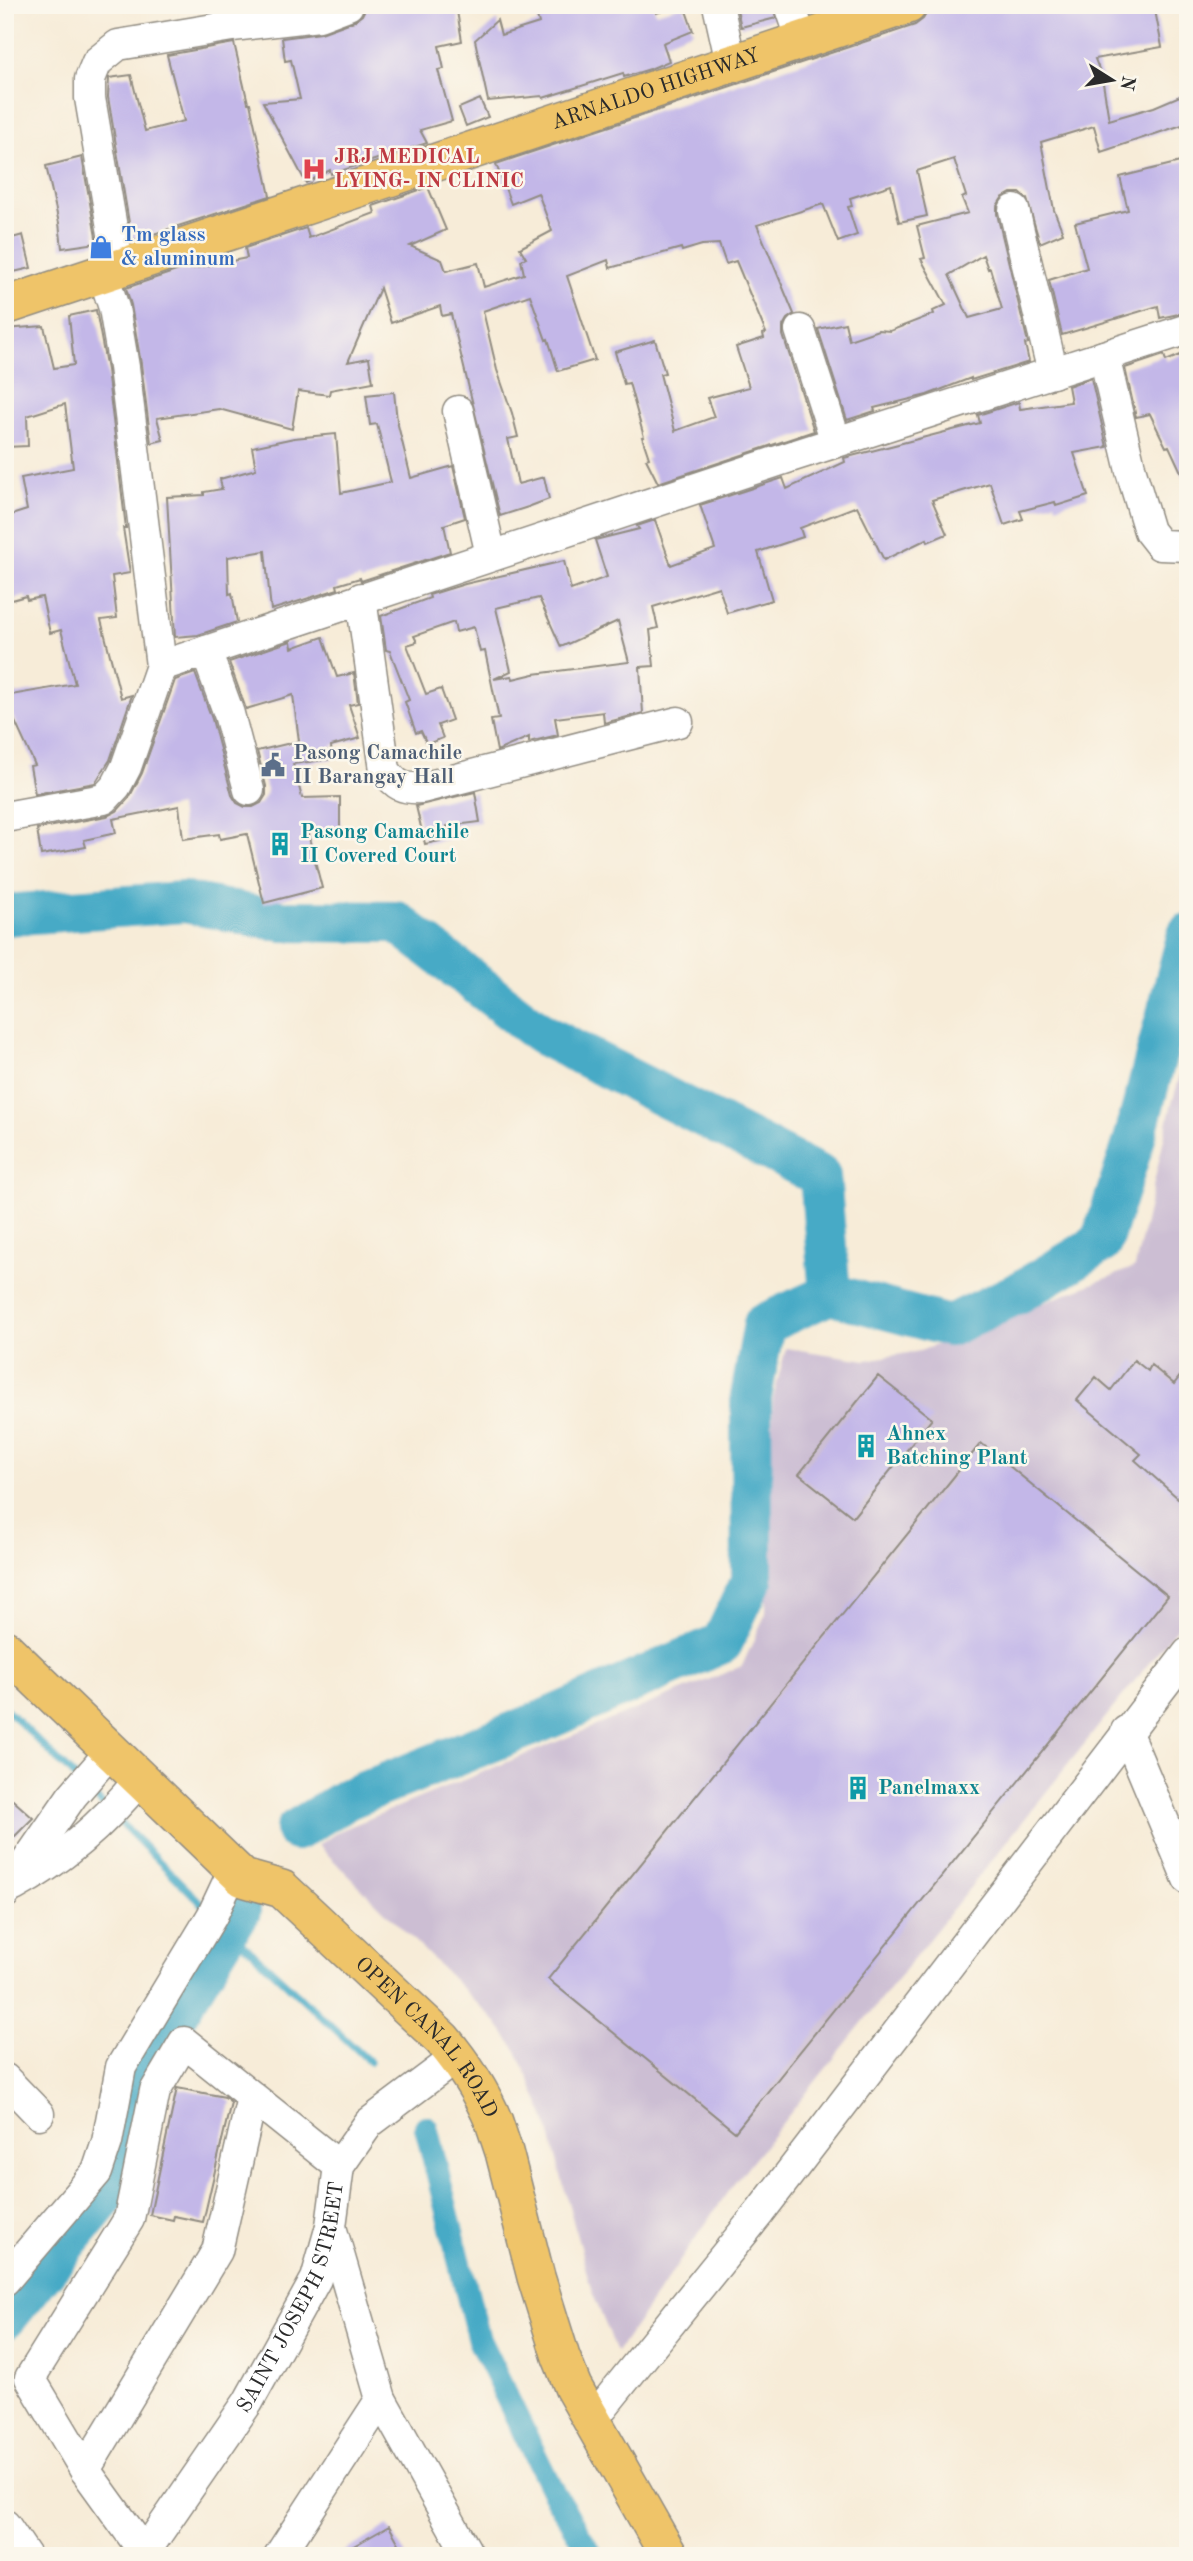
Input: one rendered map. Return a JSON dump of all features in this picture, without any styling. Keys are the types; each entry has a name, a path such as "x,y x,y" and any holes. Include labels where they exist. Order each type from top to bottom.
{"main road":[{"name":"ARNALDO HIGHWAY","path":"5,306 908,5"},
{"name":"OPEN CANAL ROAD","path":"5,1649 91,1774 120,1802 234,1869 243,1878 282,1889 442,2039 457,2057 483,2096 495,2122 561,2357 573,2387 669,2556"}],"street":[{"path":"5,817 104,799 116,786 126,767 161,666 124,367 114,308 90,98 90,79 97,62 118,46 230,16 319,16 348,5"},
{"path":"718,5 731,63"},
{"path":"790,5 802,41"},
{"path":"1014,210 1053,373"},
{"path":"161,666 491,555 1188,329"},
{"path":"800,330 836,442"},
{"path":"1104,356 1131,471 1149,531 1160,545 1188,546"},
{"path":"458,411 491,555"},
{"path":"361,598 385,770 394,784 406,789 422,788 678,722"},
{"path":"206,651 229,714 249,790"},
{"path":"592,2420 760,2213 1188,1653"},
{"path":"1126,1731 1188,1879"},
{"path":"8,1890 46,1868 91,1774"},
{"path":"61,1838 120,1802"},
{"path":"5,2280 97,2172 107,2142 121,2067 215,1910 234,1869"},
{"path":"144,2555 85,2470 30,2378 129,2219 155,2091 184,2042 339,2166"},
{"name":"SAINT JOSEPH STREET","path":"144,2555 248,2402 316,2279 331,2227 339,2166 369,2123 457,2057"},
{"path":"5,2080 39,2114"},
{"path":"85,2470 217,2251 253,2097"},
{"path":"331,2227 381,2399 469,2556"},
{"path":"279,2556 381,2399"},
{"path":"5,2525 26,2556"}],"shaded area":[{"path":"1188,1047 1188,1586 1183,1592 1188,1614 729,2190 617,2352 592,2292 546,2119 517,2051 496,2022 318,1845 339,1831 742,1666 766,1613 773,1399 786,1348 866,1360 920,1351 1135,1267 1171,1107"}],"building":[{"path":"367,5 456,5 462,41 439,46 444,69 438,70 452,121 420,130 427,143 331,174 330,170 306,183 263,102 300,99 291,60 285,61 282,38 321,33 354,21 362,15"},
{"path":"534,5 653,5 656,13 684,5 693,31 663,43 669,61 650,69 624,77 623,73 543,98 488,101 475,40 497,20 501,35 539,23"},
{"path":"736,5 773,5 776,18 741,27"},
{"path":"935,5 1154,5 1162,47 1095,59 1102,77 1109,120 1154,107 1182,95 1188,113 1188,123 1101,152 1094,126 1041,142 1054,210 1063,233 1040,243 1027,199 1020,193 1011,193 1002,198 997,206 997,214 1028,343 1025,344 1029,362 971,378 927,395 874,408 875,411 847,420 818,329 845,323 849,340 878,330 890,331 934,314 933,311 946,305 921,259 925,258 917,226 968,213 962,198 966,196 954,159 917,171 927,216 899,222 891,185 850,198 852,206 848,207 857,235 838,242 823,204 757,225 794,314 783,326 783,335 814,431 658,483 646,459 649,458 629,383 624,384 615,352 655,340 665,373 660,374 675,431 714,417 707,398 749,387 736,347 764,338 763,334 766,333 736,261 726,264 719,244 702,245 682,251 681,248 610,268 608,260 567,276 595,360 558,371 530,295 483,311 497,370 518,437 508,439 518,484 544,477 549,499 528,507 500,516 451,314 442,316 440,306 391,323 380,288 348,362 369,358 373,382 330,390 329,395 298,391 292,429 219,409 157,418 163,440 151,443 141,364 126,288 191,266 191,269 247,258 245,248 306,228 309,238 375,213 373,206 428,187 446,230 410,246 442,260 446,271 478,263 484,287 524,274 521,260 526,258 520,248 552,231 538,193 511,204 496,164 915,25 928,11 936,9","holes":["983,255 988,269 990,268 1002,309 969,318 949,275"]},
{"path":"234,43 270,196 132,241 108,97 109,78 131,75 145,131 184,121 167,55"},
{"path":"480,99 488,117 466,126 459,108"},
{"path":"82,157 97,243 62,248 46,166"},
{"path":"1188,160 1188,312 1160,318 1158,306 1062,335 1049,280 1087,268 1075,223 1128,210 1120,177"},
{"path":"23,235 31,268 5,274 5,240"},
{"path":"96,310 107,370 130,573 112,576 117,618 101,620 121,698 132,695 110,760 95,783 35,794 30,766 35,765 12,715 5,716 5,696 75,684 61,630 50,633 42,597 27,600 26,596 5,602 5,517 27,510 21,478 73,468 65,404 27,416 28,446 5,447 5,329 44,326 54,368 74,365 69,316"},
{"path":"1188,352 1188,487 1150,414 1136,417 1125,368 1164,355 1166,361"},
{"path":"1091,378 1107,447 1074,453 1088,496 1056,506 1055,502 1020,511 1023,519 1004,525 990,483 932,500 947,534 928,542 927,539 884,560 857,506 800,528 803,537 758,552 772,600 727,613 719,587 653,607 658,628 650,630 654,666 640,667 643,713 604,723 603,712 555,718 558,735 529,742 529,737 497,751 491,720 499,719 485,651 480,652 474,627 456,632 454,622 414,636 417,642 407,645 426,694 441,689 452,720 438,725 443,738 427,744 421,731 416,733 405,702 409,700 390,651 386,650 381,616 430,598 429,595 465,584 564,561 571,590 607,577 595,540 639,529 637,526 655,520 671,565 715,549 700,505 783,478 787,489 845,462 844,458 980,423 978,415 1019,402 1020,409 1071,402 1068,386","holes":["539,598 561,647 618,621 629,662 513,679 512,676 494,679 511,671 496,608"]},
{"path":"394,392 397,421 411,478 453,466 465,518 444,525 450,552 361,581 360,578 337,585 338,589 271,610 265,551 228,557 229,594 232,593 237,622 198,635 175,637 167,497 204,495 204,492 222,489 220,479 256,469 252,447 294,438 336,434 341,493 391,482 377,424 370,425 366,395"},
{"path":"323,637 337,677 354,673 358,703 349,705 360,738 331,746 332,759 293,764 302,798 340,797 340,830 307,830 322,888 264,903 247,834 220,839 219,834 183,839 179,806 113,819 116,833 84,840 86,847 41,855 37,829 107,816 117,811 129,798 142,773 175,680 195,673 212,719 232,795 237,803 245,807 261,803 266,795 266,786 257,751 299,741 293,695 246,709 229,662 291,641 292,648"},
{"path":"475,792 480,822 447,826 449,839 425,844 416,806"},
{"path":"1134,1360 1148,1371 1151,1365 1174,1384 1188,1366 1188,1507 1135,1460 1141,1454 1077,1400 1096,1377 1111,1390"},
{"name":"Ahnex Batching Plant","path":"878,1376 932,1419 853,1517 799,1474"},
{"name":"Panelmaxx","path":"981,1443 1168,1596 735,2132 548,1979"},
{"path":"5,1793 33,1818 5,1846"},
{"path":"177,2088 225,2097 231,2102 203,2222 174,2216 173,2220 150,2215"},
{"path":"389,2526 406,2556 336,2556"}],"waterway":[{"path":"5,915 184,902 281,921 397,922 541,1034 820,1176 830,1294"},
{"path":"296,1830 347,1799 540,1722 722,1643 752,1579 751,1397 764,1324 830,1294 949,1326 1020,1292 1101,1243 1133,1144 1188,934"},
{"path":"5,1708 77,1779"},
{"path":"88,1790 107,1809"},
{"path":"115,1817 208,1910"},
{"path":"5,2319 114,2185 142,2070 240,1911"},
{"path":"219,1921 370,2062"},
{"path":"426,2127 479,2340 552,2490 592,2556"}],"place":[{"name":"JRJ MEDICAL LYING- IN CLINIC","path":"314,169"},
{"name":"Tm glass & aluminum","path":"101,247"},
{"name":"Pasong Camachile II Barangay Hall","path":"273,765"},
{"name":"Pasong Camachile II Covered Court","path":"280,844"},
{"name":"Ahnex Batching Plant","path":"866,1446"},
{"name":"Panelmaxx","path":"858,1788"}]}
